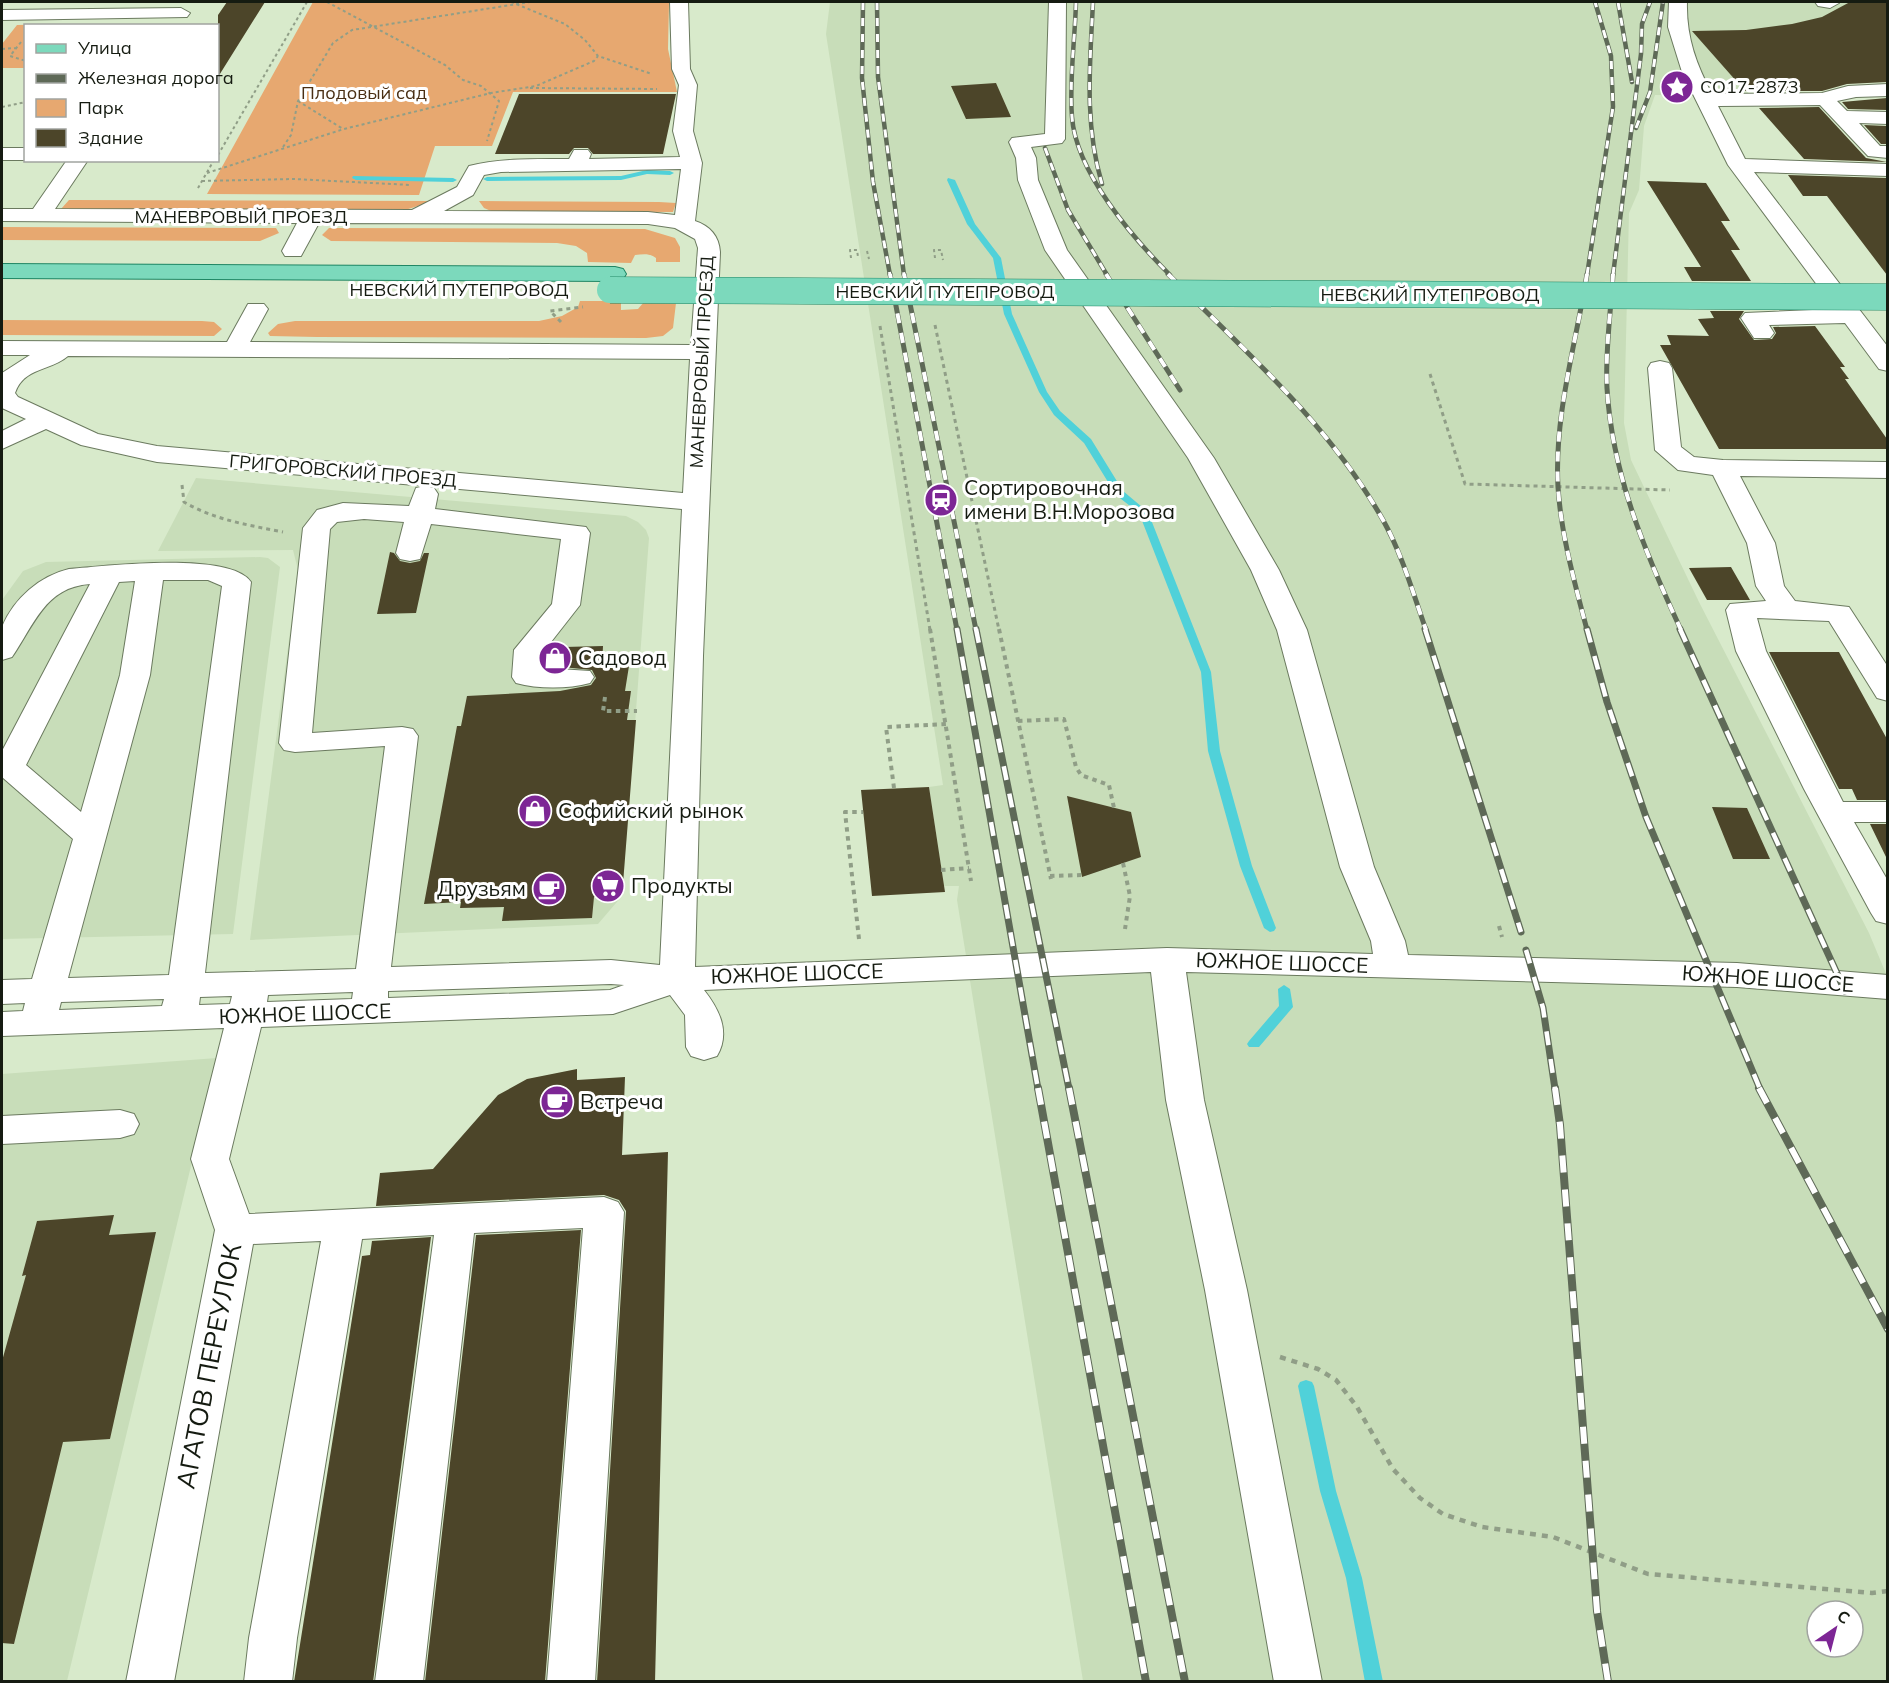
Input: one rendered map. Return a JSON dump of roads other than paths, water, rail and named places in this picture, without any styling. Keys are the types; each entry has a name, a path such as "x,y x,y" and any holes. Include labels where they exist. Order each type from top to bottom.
{"main road":[{"name":"НЕВСКИЙ ПУТЕПРОВОД","path":"2,271 612,282 1887,297"},
{"name":"НЕВСКИЙ ПУТЕПРОВОД","path":"2,287 612,282 1887,280"}],"street":[{"path":"679,2 681,69 688,85 683,131 692,163 684,225"},
{"path":"1058,2 1055,139 1014,134 1026,158 1028,180 1056,250 1201,458 1265,570 1292,630 1357,867 1388,941 1392,966"},
{"path":"1678,2 1677,27 1691,72 1738,165 1851,316 1879,341 1887,364"},
{"path":"2,15 181,13"},
{"path":"1707,100 1825,99 1846,92 1887,90"},
{"path":"1825,99 1845,117 1875,152 1887,152"},
{"path":"1845,117 1887,118"},
{"path":"2,154 24,154"},
{"path":"414,218 466,191 476,170 578,160 692,163"},
{"path":"39,216 77,162"},
{"path":"1738,165 1887,170"},
{"path":"466,191 478,218"},
{"name":"МАНЕВРОВЫЙ ПРОЕЗД","path":"2,215 648,218 684,225 704,234 708,242 695,502 677,979"},
{"path":"293,251 311,217"},
{"path":"667,282 706,282"},
{"path":"235,349 256,309"},
{"path":"1762,333 1753,318 1851,316"},
{"path":"2,348 703,352"},
{"path":"6,401 3,393 10,377 34,362 71,348"},
{"path":"1660,368 1668,450 1687,464 1723,468 1887,470"},
{"name":"ГРИГОРОВСКИЙ ПРОЕЗД","path":"6,401 90,440 157,454 695,502"},
{"path":"2,441 44,420"},
{"path":"1723,468 1761,543 1770,586 1786,609"},
{"path":"410,553 425,494 433,479"},
{"path":"371,996 402,736 295,743 317,528 327,516 343,511 420,514 576,533 566,605 530,650 527,677 579,676"},
{"path":"16,1015 90,837 135,675 150,572"},
{"path":"2,651 35,597 69,577 150,572 212,573 237,582 182,1002"},
{"path":"90,837 9,767 109,574"},
{"path":"1887,692 1839,613 1786,609 1740,610 1751,651 1833,812 1876,869 1887,913"},
{"path":"1833,812 1887,812"},
{"path":"1167,960 1185,1100 1237,1352 1298,1682"},
{"name":"ЮЖНОЕ ШОССЕ","path":"16,1015 182,1002 371,996 613,1002 677,979 1167,960 1737,975 1887,987"},
{"path":"677,979 703,1014 704,1047"},
{"name":"АГАТОВ ПЕРЕУЛОК","path":"150,1682 235,1230 210,1158 249,1000"},
{"path":"2,1130 120,1124"},
{"path":"235,1230 603,1212 571,1682"},
{"path":"399,1682 456,1219"},
{"path":"268,1682 275,1626 345,1225"}],"waterway":[{"path":"487,179 621,178 647,172 670,173"},
{"path":"356,178 453,180"},
{"path":"951,180 971,224 997,258 1008,314 1043,392 1057,413 1088,441 1119,493 1143,512 1206,672 1214,751 1246,866 1270,928"},
{"path":"1254,1044 1286,1007 1284,989"},
{"path":"1306,1386 1328,1491 1354,1578 1374,1682"}],"railway":[{"path":"863,2 862,78 873,182 890,275"},
{"path":"877,2 878,77 904,275"},
{"path":"1076,2 1071,89 1072,117 1076,138 1084,160 1108,202 1139,242 1170,275"},
{"path":"1093,2 1090,116 1096,161 1102,184"},
{"path":"1587,275 1613,107 1611,56 1595,2"},
{"path":"1618,2 1632,82"},
{"path":"1613,275 1641,54 1642,24 1650,2"},
{"path":"1636,128 1650,92 1663,2"},
{"path":"1045,148 1068,210 1107,275"},
{"path":"890,274 957,630"},
{"path":"904,274 976,630"},
{"path":"1106,274 1180,390"},
{"path":"1168,274 1256,360 1312,420 1361,485 1396,546 1426,630"},
{"path":"1587,274 1567,380 1559,433 1558,460 1562,523 1587,630"},
{"path":"1613,274 1607,345 1610,420 1632,512 1681,630"},
{"path":"957,629 1038,1089"},
{"path":"976,629 1069,1089"},
{"path":"1425,629 1521,932"},
{"path":"1587,629 1607,702 1646,817 1760,1089"},
{"path":"1680,629 1845,991"},
{"path":"1526,950 1543,1008 1555,1089"},
{"path":"1038,1088 1146,1682"},
{"path":"1069,1088 1185,1682"},
{"path":"1555,1088 1560,1125 1597,1611 1608,1682"},
{"path":"1759,1088 1888,1329"}],"place":[{"name":"СО17-2873","path":"1677,87"},
{"name":"Сортировочная имени В.Н.Морозова","path":"941,500"},
{"name":"Садовод","path":"555,658"},
{"name":"Софийский рынок","path":"535,811"},
{"name":"Продукты","path":"608,886"},
{"name":"Друзьям","path":"549,889"},
{"name":"Встреча","path":"557,1102"}],"park label":[{"name":"Плодовый сад","path":"364,93"}]}
